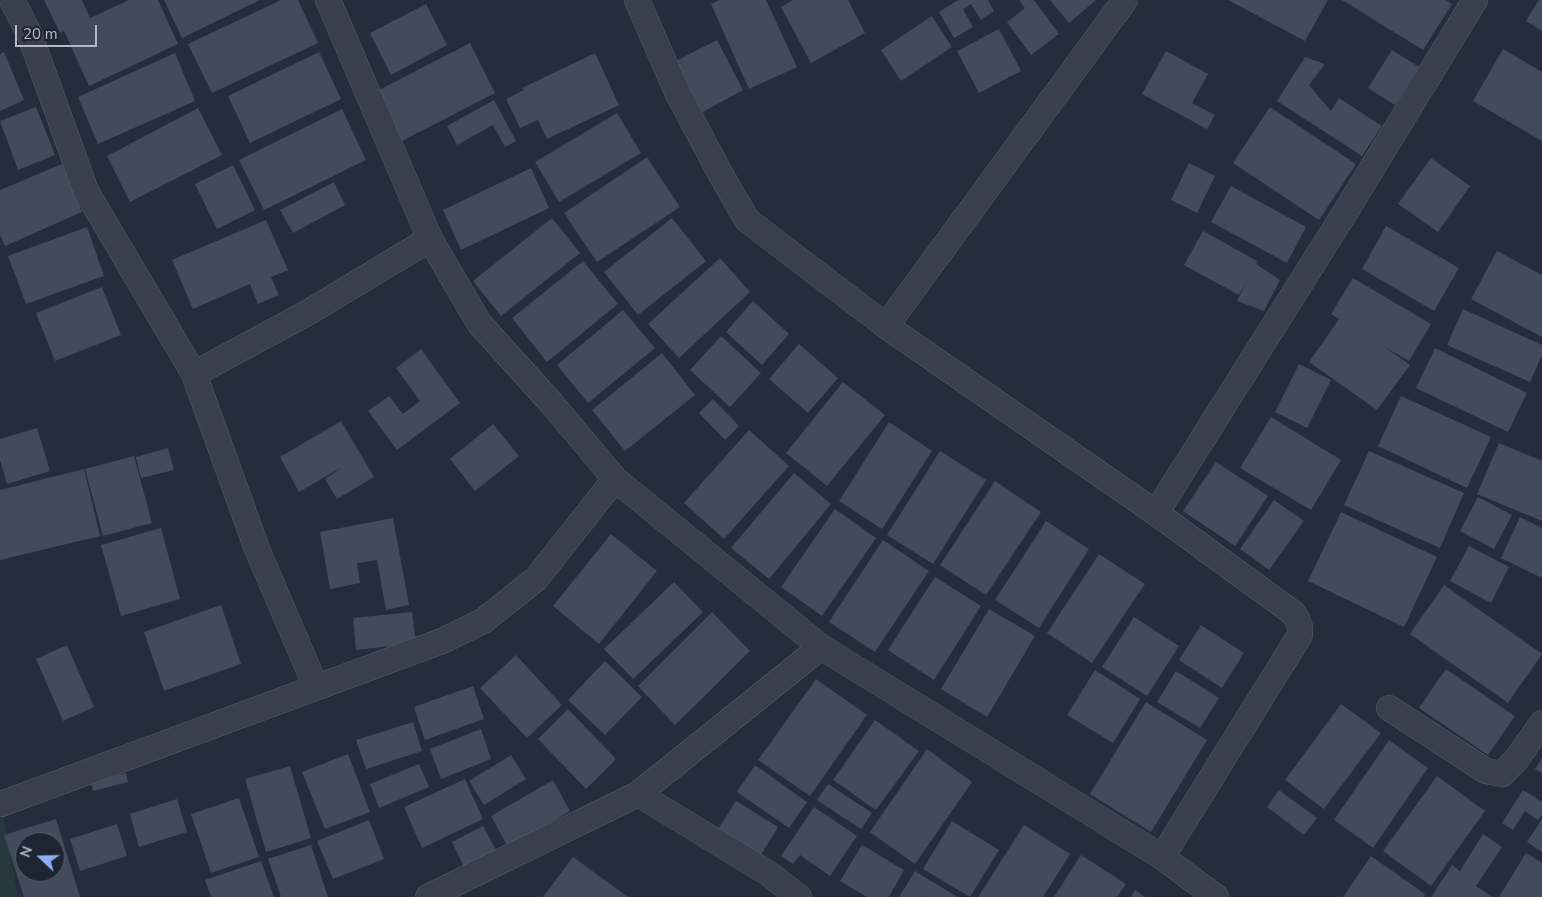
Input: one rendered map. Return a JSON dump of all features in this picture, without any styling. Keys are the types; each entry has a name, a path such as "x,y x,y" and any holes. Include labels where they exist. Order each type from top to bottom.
{"street":[{"path":"12,0 30,33 86,191 194,374 257,550 316,687"},
{"path":"328,0 430,239 480,323 615,479 821,647 1162,857 1216,897"},
{"path":"637,0 678,94 720,174 747,220 886,326 1156,513 1293,613 1300,627 1300,635 1162,857"},
{"path":"886,326 1125,0"},
{"path":"1156,513 1346,211 1475,0"},
{"path":"194,374 309,312 430,239"},
{"path":"1,804 442,641 483,621 536,579 615,479"},
{"path":"428,897 638,794 821,647"},
{"path":"1389,708 1486,771 1502,774 1516,760 1542,723"},
{"path":"638,794 768,873 799,897"}],"shaded area":[{"path":"0,799 18,897 0,897"}],"building":[{"path":"44,0 82,0 90,18 129,0 158,0 178,44 89,86 64,31 60,33"},
{"path":"164,0 260,0 182,38"},
{"path":"281,0 298,0 318,43 212,93 188,44"},
{"path":"719,0 766,0 797,67 749,89 711,4"},
{"path":"793,0 848,0 865,33 811,63 781,7"},
{"path":"958,0 988,0 994,11 981,20 971,4 963,9 973,27 954,38 939,12"},
{"path":"1019,0 1034,0 1059,34 1031,55 1007,22 1025,8"},
{"path":"1050,0 1096,0 1069,23"},
{"path":"1228,0 1328,0 1305,41"},
{"path":"1342,0 1446,0 1452,4 1423,50"},
{"path":"1539,0 1542,0 1542,31 1526,21"},
{"path":"426,4 447,45 391,75 370,33"},
{"path":"932,16 952,47 901,81 881,50"},
{"path":"999,29 1021,71 979,93 957,51"},
{"path":"717,40 743,90 701,113 674,62"},
{"path":"470,43 495,93 402,141 377,91"},
{"path":"1503,49 1542,72 1542,141 1473,101"},
{"path":"1392,50 1419,67 1395,105 1368,88"},
{"path":"1166,51 1208,74 1192,103 1215,115 1207,129 1142,94"},
{"path":"4,52 24,100 0,111 0,54"},
{"path":"319,52 341,99 250,143 228,96"},
{"path":"175,53 195,101 98,144 78,97"},
{"path":"595,53 619,105 547,139 538,120 520,128 506,99 524,90 522,88"},
{"path":"1305,57 1325,64 1309,85 1331,111 1339,98 1382,126 1362,156 1277,101"},
{"path":"494,100 516,141 505,147 493,125 457,145 447,126"},
{"path":"36,107 55,155 18,170 0,121"},
{"path":"1270,107 1356,164 1319,220 1233,163"},
{"path":"198,108 222,155 130,202 107,156"},
{"path":"342,109 366,160 264,210 239,160"},
{"path":"617,113 641,153 559,202 535,162"},
{"path":"647,157 680,207 597,262 564,213"},
{"path":"1431,158 1470,186 1438,232 1398,204"},
{"path":"1189,163 1215,176 1197,213 1171,200"},
{"path":"62,164 82,212 5,246 0,235 0,190"},
{"path":"233,165 255,210 217,229 195,184"},
{"path":"531,168 549,208 461,250 443,210"},
{"path":"334,182 345,205 293,233 280,210"},
{"path":"1231,186 1306,227 1287,263 1211,222"},
{"path":"552,218 580,253 501,316 473,281"},
{"path":"672,218 706,261 638,315 604,272"},
{"path":"266,220 288,270 271,277 279,295 258,304 250,284 193,309 172,260"},
{"path":"1386,226 1459,268 1434,311 1362,269"},
{"path":"87,227 104,276 26,304 8,256"},
{"path":"1203,231 1257,261 1256,264 1280,280 1264,311 1237,301 1248,279 1239,295 1184,265"},
{"path":"1497,251 1542,275 1542,337 1471,299"},
{"path":"720,258 750,292 679,358 648,324"},
{"path":"583,261 618,304 547,362 512,318"},
{"path":"1353,278 1431,324 1409,361 1383,346 1410,365 1377,410 1309,362 1339,319 1331,314"},
{"path":"102,287 121,335 55,361 36,313"},
{"path":"753,301 789,334 762,365 726,332"},
{"path":"1463,309 1542,345 1542,355 1530,382 1447,345"},
{"path":"623,310 655,348 588,403 557,365"},
{"path":"721,336 761,373 730,407 690,370"},
{"path":"799,344 838,378 808,413 769,379"},
{"path":"1435,348 1527,393 1508,432 1416,388"},
{"path":"421,349 460,403 397,450 368,411 389,396 403,414 420,401 396,368"},
{"path":"662,353 695,395 625,451 592,410"},
{"path":"1299,364 1331,380 1307,428 1275,412"},
{"path":"843,382 885,415 827,486 786,453"},
{"path":"1401,396 1491,437 1467,488 1378,446"},
{"path":"713,399 739,426 725,440 699,413"},
{"path":"1271,417 1341,460 1311,510 1240,468"},
{"path":"341,421 374,477 337,499 325,479 342,467 299,492 280,457"},
{"path":"889,422 932,451 882,529 839,501"},
{"path":"493,424 519,456 475,491 450,459"},
{"path":"37,428 50,471 7,484 0,460 0,439"},
{"path":"749,430 789,466 724,539 684,503"},
{"path":"1499,443 1542,461 1542,521 1477,494"},
{"path":"168,448 174,470 141,478 136,457"},
{"path":"940,451 986,480 933,564 887,535"},
{"path":"1369,451 1464,493 1440,548 1344,505"},
{"path":"134,456 152,523 103,536 85,469"},
{"path":"1216,462 1268,496 1235,546 1183,511"},
{"path":"84,469 100,536 0,560 0,490"},
{"path":"794,473 831,504 769,579 731,548"},
{"path":"995,481 1041,512 986,595 940,565"},
{"path":"1478,497 1512,515 1494,549 1460,531"},
{"path":"1274,500 1304,521 1269,570 1240,549"},
{"path":"835,509 876,538 822,616 781,587"},
{"path":"1341,512 1437,557 1404,627 1308,581"},
{"path":"1520,517 1542,528 1542,578 1501,558"},
{"path":"393,518 409,605 386,610 377,560 357,563 360,583 330,589 320,532"},
{"path":"1046,521 1089,549 1039,628 995,600"},
{"path":"161,528 180,599 121,616 101,545"},
{"path":"611,534 657,571 599,644 553,606"},
{"path":"883,540 929,571 875,652 829,622"},
{"path":"1469,546 1509,567 1491,603 1450,581"},
{"path":"1099,554 1145,584 1092,663 1047,633"},
{"path":"935,577 981,606 934,680 888,650"},
{"path":"674,582 703,612 633,679 604,649"},
{"path":"1444,585 1542,654 1508,703 1410,634"},
{"path":"221,605 241,664 164,691 144,632"},
{"path":"989,609 1035,636 987,717 941,689"},
{"path":"412,612 416,643 356,650 353,618"},
{"path":"712,612 750,651 675,725 638,686"},
{"path":"1134,617 1179,646 1147,696 1102,667"},
{"path":"1201,625 1244,653 1222,688 1179,660"},
{"path":"67,645 94,707 63,721 36,659"},
{"path":"516,655 562,705 527,738 480,688"},
{"path":"605,661 642,697 605,735 568,700"},
{"path":"1446,669 1515,716 1488,755 1419,708"},
{"path":"1095,670 1140,699 1113,743 1067,715"},
{"path":"1176,671 1219,698 1200,728 1157,702"},
{"path":"816,679 867,715 810,796 758,760"},
{"path":"473,686 484,719 425,740 414,707"},
{"path":"1146,702 1207,740 1151,832 1090,794"},
{"path":"1341,704 1381,733 1324,809 1285,780"},
{"path":"568,709 616,759 586,789 538,739"},
{"path":"875,720 919,751 876,810 833,780"},
{"path":"413,722 422,751 366,769 356,740"},
{"path":"481,729 491,759 441,779 430,749"},
{"path":"1389,740 1428,768 1373,848 1334,820"},
{"path":"927,749 972,782 915,864 870,832"},
{"path":"348,754 370,812 325,829 302,772"},
{"path":"511,755 526,779 484,805 469,781"},
{"path":"1542,758 1542,773 1535,769"},
{"path":"419,764 429,787 379,808 370,784"},
{"path":"755,765 807,802 789,828 737,792"},
{"path":"290,766 311,838 266,852 245,779"},
{"path":"126,773 128,782 93,791 91,782"},
{"path":"1437,776 1485,811 1431,886 1383,851"},
{"path":"465,779 483,819 422,848 404,807"},
{"path":"553,780 570,811 508,847 491,816"},
{"path":"828,784 872,813 861,829 817,800"},
{"path":"1279,790 1317,818 1304,835 1267,807"},
{"path":"1523,790 1542,802 1542,814 1538,820 1525,811 1513,830 1502,823"},
{"path":"239,798 259,857 211,873 191,814"},
{"path":"177,799 187,832 139,847 130,814"},
{"path":"736,801 778,827 757,861 715,834"},
{"path":"814,807 857,836 830,876 800,855 793,864 781,856"},
{"path":"56,819 60,832 15,832 15,869 4,835"},
{"path":"1542,819 1542,852 1527,842"},
{"path":"369,820 384,859 333,879 317,841"},
{"path":"952,821 999,850 970,897 923,869"},
{"path":"117,824 127,856 80,871 70,839"},
{"path":"1024,825 1070,854 1043,897 978,897"},
{"path":"483,826 497,852 465,869 452,842"},
{"path":"1483,834 1502,847 1476,886 1492,897 1431,897 1452,865 1460,871"},
{"path":"311,845 328,897 281,897 268,859"},
{"path":"862,845 904,870 889,897 867,897 840,881"},
{"path":"65,848 80,897 24,897 19,882 65,882"},
{"path":"1526,853 1542,863 1542,897 1499,897"},
{"path":"1081,855 1126,884 1117,897 1054,897"},
{"path":"1371,856 1425,894 1423,897 1343,897"},
{"path":"573,857 628,897 543,897"},
{"path":"261,861 274,897 211,897 205,880"},
{"path":"915,871 958,897 899,897"},
{"path":"1135,890 1145,897 1131,897"}]}
